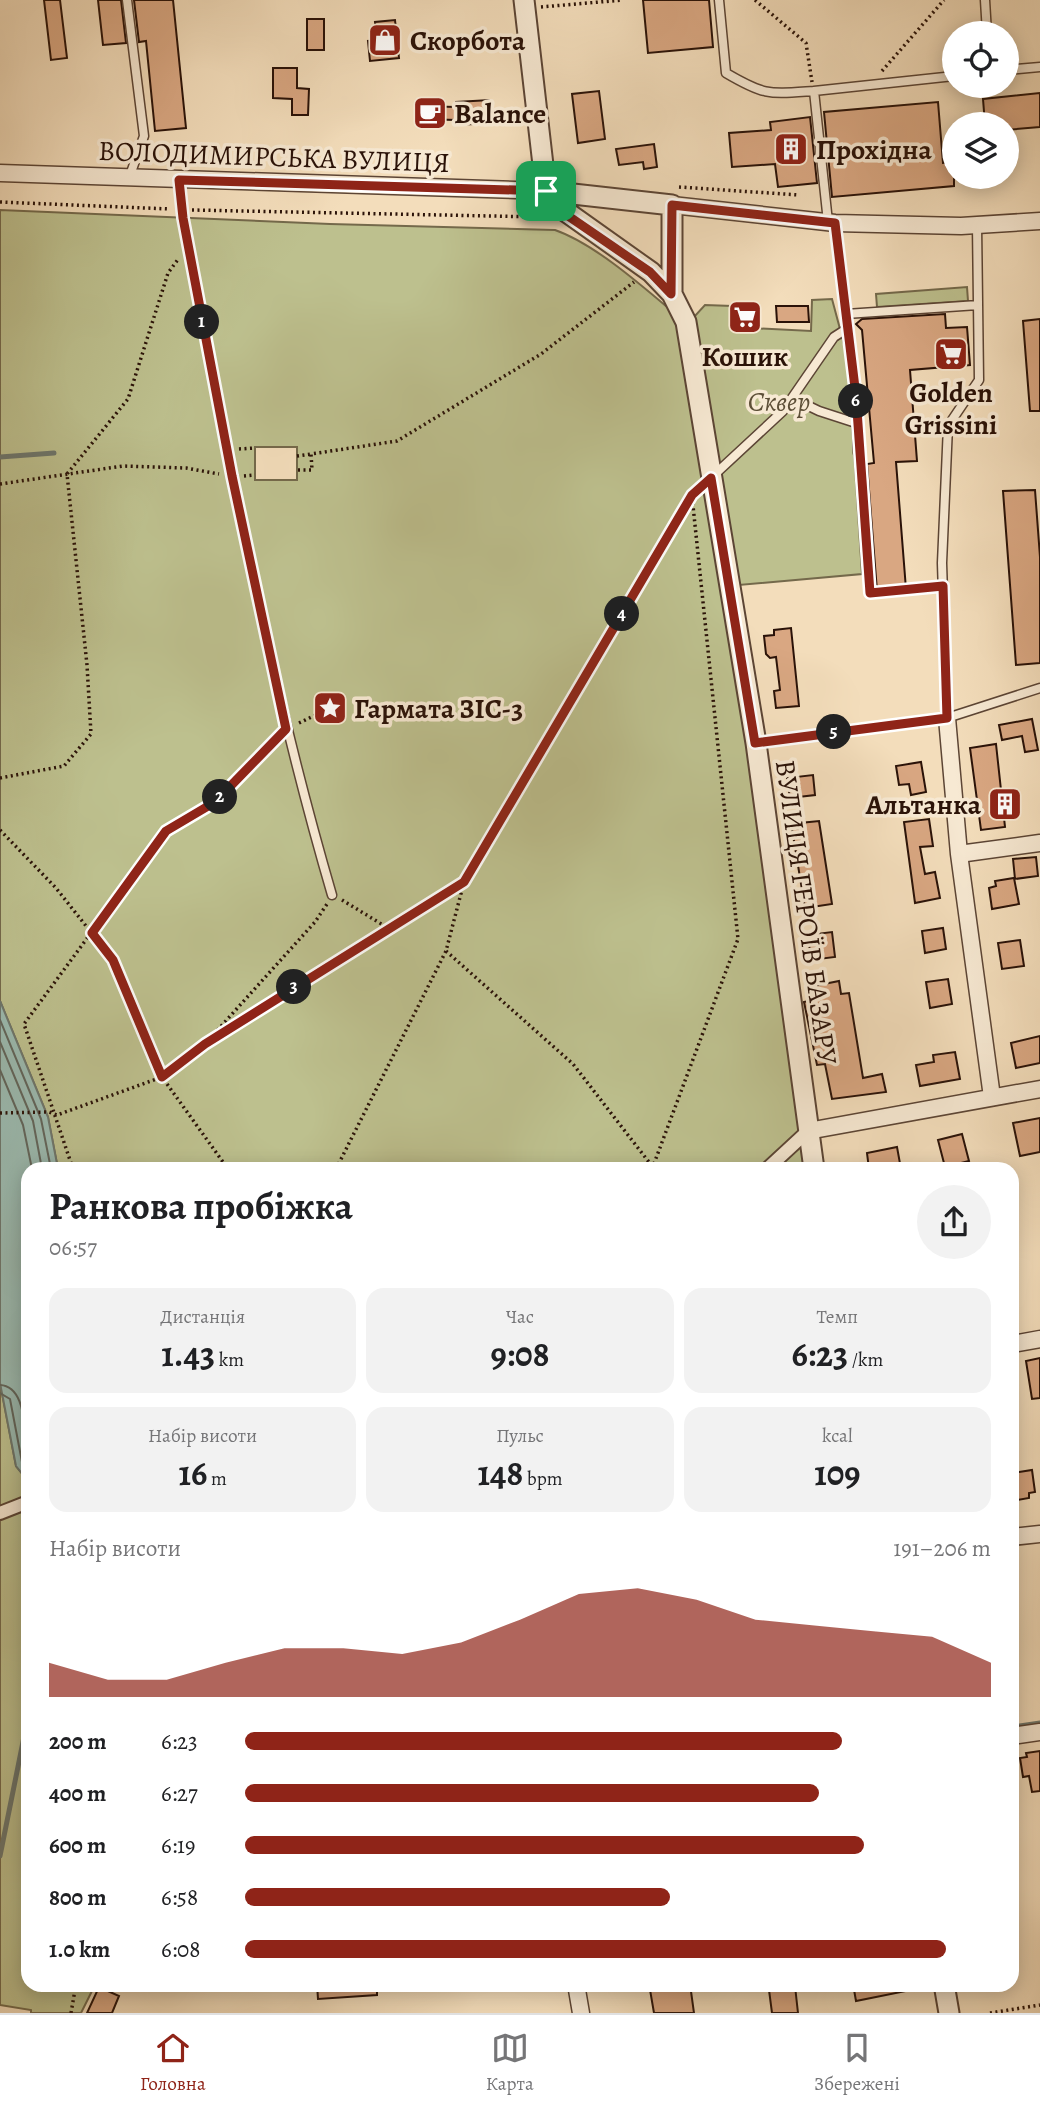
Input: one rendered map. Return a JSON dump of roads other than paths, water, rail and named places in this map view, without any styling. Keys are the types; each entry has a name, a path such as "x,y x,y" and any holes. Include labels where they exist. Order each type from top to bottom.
{"street":[{"path":"524,0 546,191 551,201 571,218 650,272 671,294"},
{"name":"ВОЛОДИМИРСЬКА ВУЛИЦЯ","path":"0,173 546,191"},
{"path":"546,191 669,196 832,223 976,225 1040,222"},
{"path":"669,196 671,294"},
{"name":"ВУЛИЦЯ ГЕРОЇВ БАЗАРУ","path":"671,294 686,322 755,743 813,1162"},
{"path":"947,718 960,854 992,1097"},
{"path":"960,854 1040,843"},
{"path":"775,1162 808,1131 1040,1089"},
{"path":"1019,1342 1040,1339"},
{"path":"0,1513 21,1505"},
{"path":"1019,1537 1040,1534"},
{"path":"1019,1735 1040,1732"},
{"path":"577,1992 581,2013"},
{"path":"945,1992 949,2013"}],"lane":[{"path":"127,0 144,136 129,178"},
{"path":"719,0 726,73 756,91 777,94 942,77"},
{"path":"985,0 986,21"},
{"path":"1019,69 1040,67"},
{"path":"814,91 848,328 858,453"},
{"path":"179,180 188,244 232,476 286,729 332,895"},
{"path":"947,718 943,586 948,426 979,380 976,225"},
{"path":"846,314 978,305"},
{"path":"711,478 783,411 834,337 848,328"},
{"path":"792,398 856,423"},
{"path":"755,743 947,718 1040,688"}],"water":[{"path":"0,1001 48,1117 57,1162 21,1162 21,1472 16,1466 0,1383"}],"waterway":[{"path":"0,457 54,453"},
{"path":"1019,1726 1040,1723"},
{"path":"0,1856 21,1752"}],"place":[{"name":"Скорбота","path":"385,40"},
{"name":"Balance","path":"430,113"},
{"name":"Прохідна","path":"791,149"},
{"name":"Кошик","path":"745,317"},
{"name":"Golden Grissini","path":"951,354"},
{"name":"Гармата ЗІС-3","path":"330,708"},
{"name":"Альтанка","path":"1005,804"}],"park label":[{"name":"Сквер","path":"779,401"}]}
